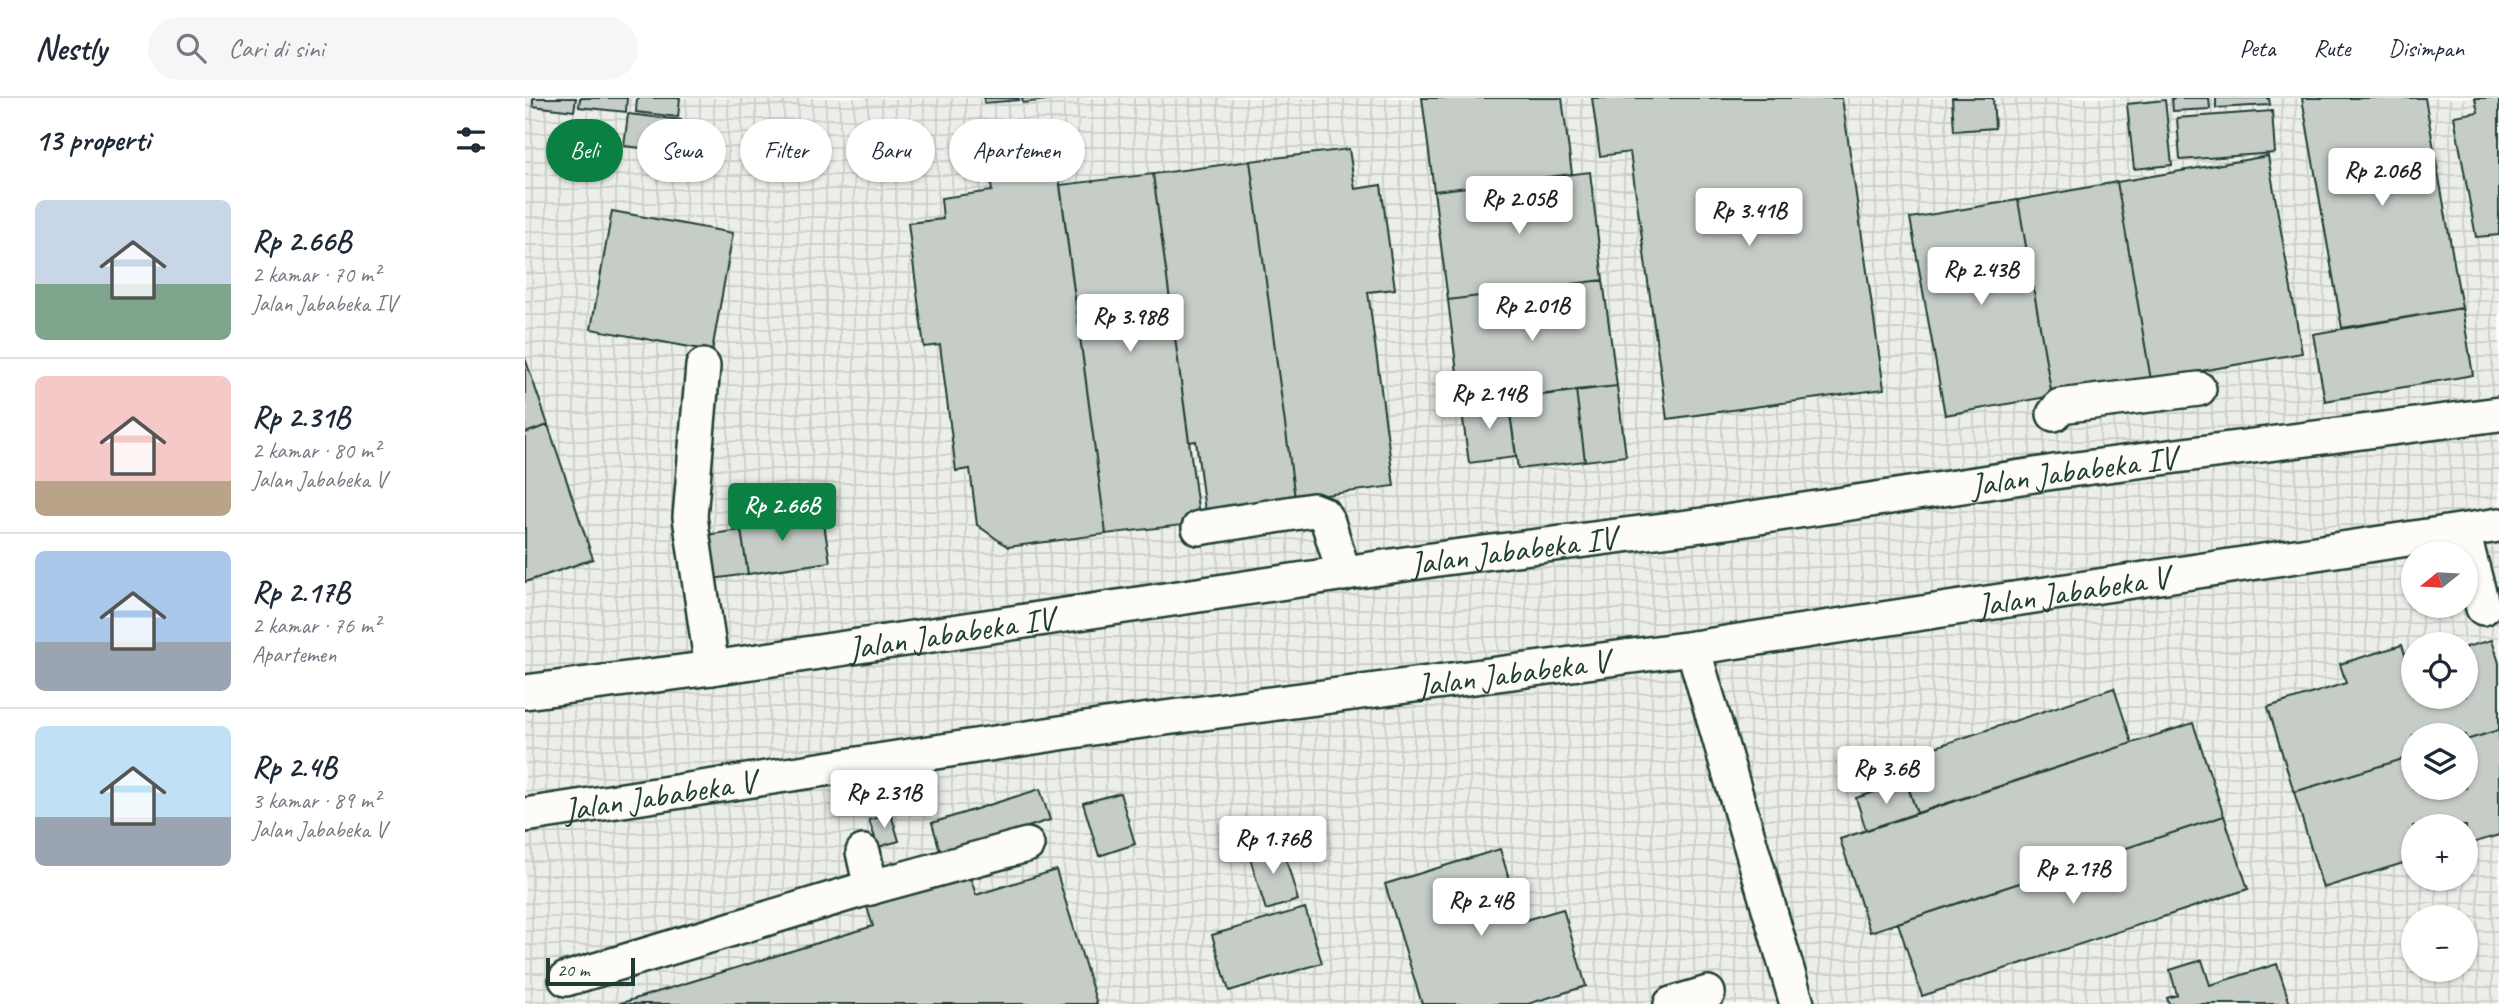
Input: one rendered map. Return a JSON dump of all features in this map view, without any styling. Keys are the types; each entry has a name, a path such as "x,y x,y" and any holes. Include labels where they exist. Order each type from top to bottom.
{"street":[{"path":"703,366 690,517 712,668"},
{"path":"2054,414 2060,406 2199,389"},
{"name":"Jalan Jababeka IV","path":"525,692 712,668 2054,472 2499,414"},
{"path":"1199,528 1313,510 1323,514 1328,522 1344,574"},
{"name":"Jalan Jababeka V","path":"525,815 1112,726 1693,648 2499,525"},
{"path":"2463,531 2483,608"},
{"path":"1693,648 1797,1004"},
{"path":"566,979 871,888 1027,845"},
{"path":"863,852 871,888"},
{"path":"1671,1004 1708,993"}],"shaded area":[{"path":"525,98 2499,98 2499,1004 525,1004"}],"building":[{"path":"533,98 576,98 574,111 533,106"},
{"path":"580,98 627,98 626,112 579,107"},
{"path":"637,98 680,98 678,117 636,112"},
{"path":"984,98 1019,98 1019,100 984,103"},
{"path":"1022,98 1063,98 1023,103"},
{"path":"1422,98 1562,98 1572,174 1434,191"},
{"path":"1592,98 1842,98 1884,389 1667,419 1630,152 1600,156"},
{"path":"1952,98 1993,98 1995,128 1954,131"},
{"path":"2172,98 2209,98 2210,109 2173,111"},
{"path":"2216,98 2269,98 2270,105 2216,108"},
{"path":"2302,98 2425,98 2462,308 2342,328"},
{"path":"2475,98 2499,98 2499,235 2476,237 2454,116 2478,112"},
{"path":"2165,100 2172,165 2134,169 2127,104"},
{"path":"2272,111 2275,153 2180,160 2177,118"},
{"path":"628,114 672,119 637,119 637,147 624,146"},
{"path":"1349,149 1355,189 1381,185 1395,289 1368,292 1394,486 1295,499 1250,161"},
{"path":"2268,156 2302,353 2151,380 2117,182"},
{"path":"1250,161 1295,499 1205,511 1196,441 1189,442 1153,174"},
{"path":"1590,172 1603,280 1448,300 1434,191"},
{"path":"1153,174 1200,523 1106,534 1060,185"},
{"path":"991,182 1060,182 1106,534 1008,547 977,525 970,469 956,471 940,345 924,347 908,223 943,219 941,198 992,191"},
{"path":"2117,182 2151,380 2052,396 2018,200"},
{"path":"2018,200 2052,396 1945,415 1910,218"},
{"path":"612,211 733,233 712,351 591,329"},
{"path":"1603,280 1617,386 1461,405 1448,300"},
{"path":"2462,308 2473,375 2325,401 2313,334"},
{"path":"525,358 548,425 525,433"},
{"path":"1617,386 1626,456 1585,461 1576,390"},
{"path":"1576,390 1585,461 1518,469 1508,399"},
{"path":"1508,399 1516,457 1469,463 1461,405"},
{"path":"548,425 593,559 525,582 525,433"},
{"path":"762,508 764,527 823,518 830,562 748,574 738,512"},
{"path":"741,530 748,574 705,580 698,536"},
{"path":"2492,640 2499,663 2499,730 2478,736 2478,723 2401,723 2401,760 2294,792 2268,707 2346,683 2340,664 2401,645 2401,709 2478,709 2478,644"},
{"path":"2114,688 2132,743 1917,813 1899,759"},
{"path":"2193,723 2224,816 1870,932 1840,839"},
{"path":"2499,730 2499,835 2478,841 2478,814 2401,814 2401,864 2323,888 2294,792 2401,760 2401,800 2478,800 2478,736"},
{"path":"1906,782 1917,813 1866,830 1856,798"},
{"path":"1040,789 1050,820 941,854 932,823"},
{"path":"1120,793 1135,844 1099,856 1083,803"},
{"path":"891,814 899,841 878,847 869,820"},
{"path":"2224,816 2248,889 1922,996 1898,923"},
{"path":"1281,842 1298,900 1266,910 1248,852"},
{"path":"1500,849 1522,921 1563,909 1586,986 1528,1004 1422,1004 1385,884"},
{"path":"1056,870 1097,1004 618,1004 873,926 866,904 969,873 976,895"},
{"path":"1305,908 1322,963 1229,991 1212,935"},
{"path":"2202,960 2210,985 2277,964 2290,1004 2169,1004 2167,998 2177,995 2170,970"}]}
